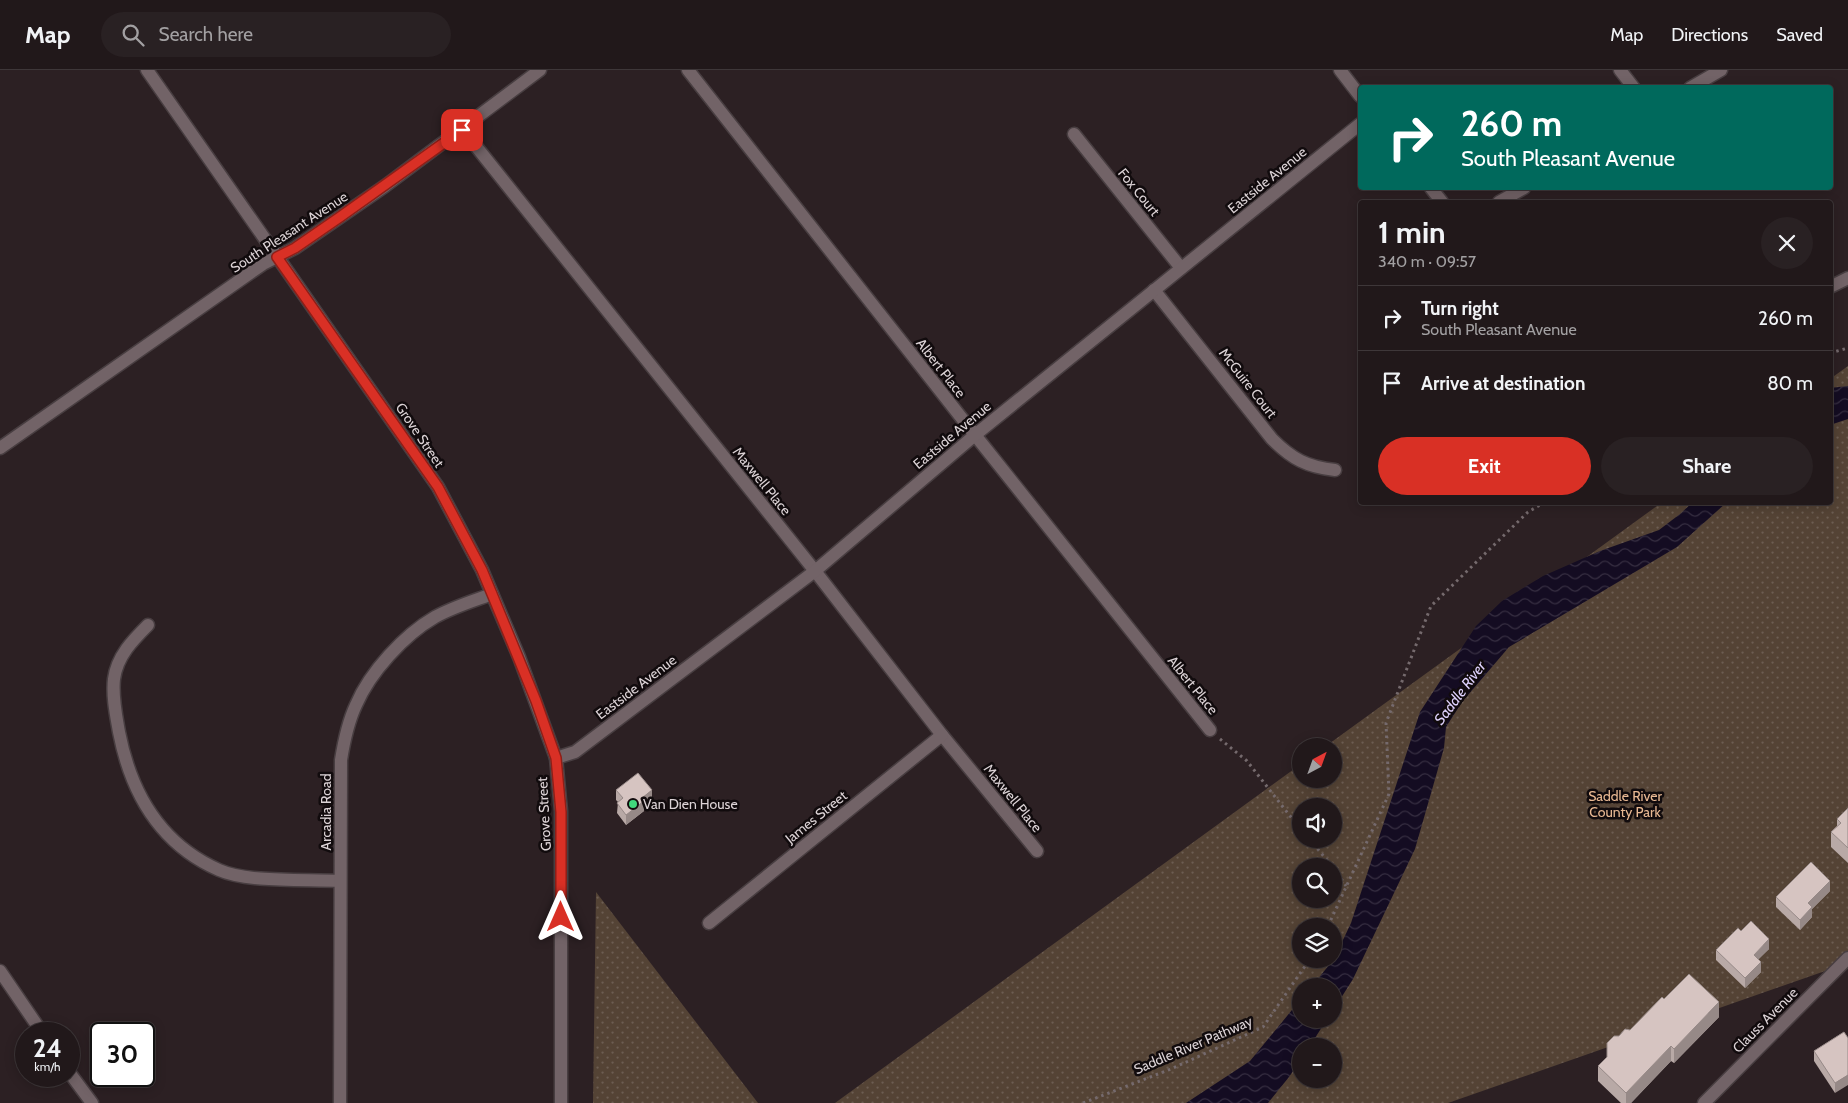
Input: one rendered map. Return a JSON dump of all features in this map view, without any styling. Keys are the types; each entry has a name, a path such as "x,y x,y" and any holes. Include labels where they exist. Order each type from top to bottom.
{"street":[{"name":"Grove Street","path":"147,70 438,487 482,570 533,692 556,758 561,812 562,1103"},
{"name":"South Pleasant Avenue","path":"0,448 255,270 295,248 385,186 540,70"},
{"name":"Albert Place","path":"688,70 1210,730"},
{"path":"1340,70 1358,93"},
{"path":"1620,70 1632,85"},
{"path":"1695,85 1721,70"},
{"name":"Eastside Avenue","path":"556,758 575,752 815,571 975,435 1358,126"},
{"name":"Maxwell Place","path":"462,130 1036,851"},
{"name":"Fox Court","path":"1074,134 1181,268"},
{"path":"1433,190 1440,200"},
{"path":"1503,200 1520,190"},
{"path":"1833,286 1848,278"},
{"name":"McGuire Court","path":"1154,290 1272,439 1284,451 1299,461 1316,468 1335,470"},
{"name":"Arcadia Road","path":"340,1103 341,760 346,730 356,704 370,678 390,654 434,618 460,605 492,594"},
{"path":"148,625 126,648 114,678 115,711 123,750 135,786 156,822 177,845 196,859 222,872 245,878 340,881"},
{"name":"James Street","path":"709,923 942,735"},
{"name":"Clauss Avenue","path":"1704,1103 1848,958"},
{"path":"0,971 35,1022"},
{"path":"79,1087 92,1103"}],"path":[{"path":"1833,352 1848,348"},
{"path":"1332,918 1389,794 1386,723 1431,606 1528,512 1540,505"},
{"path":"1210,730 1247,761 1292,818"},
{"path":"1316,848 1325,858"},
{"path":"1342,880 1346,886"},
{"name":"Saddle River Pathway","path":"1083,1103 1171,1069 1263,1027 1304,968"}],"green space":[{"name":"Saddle River County Park","path":"1848,366 1848,963 1448,1103 835,1103 1292,771 1292,788 1342,788 1342,738 1337,738 1658,505 1833,505 1833,377"},
{"path":"596,892 758,1103 593,1103"}],"water":[{"path":"1848,386 1848,419 1833,424 1833,388"},
{"name":"Saddle River","path":"1690,505 1724,505 1677,547 1509,647 1462,702 1446,727 1444,748 1415,849 1353,979 1342,996 1342,978 1319,978 1327,968 1342,968 1342,942 1351,923 1420,712 1476,626 1502,601 1543,576 1600,551 1659,530"},
{"path":"1292,1010 1292,1028 1321,1028 1315,1038 1292,1038 1292,1072 1268,1103 1186,1103 1250,1061"}],"building":[{"path":"638,773 652,790 642,798 644,801 626,815 617,803 623,798 616,790"},
{"path":"1848,808 1848,848 1831,832 1841,823 1837,819"},
{"path":"1811,862 1830,881 1808,903 1812,907 1800,920 1776,897"},
{"path":"1751,921 1769,939 1754,955 1761,962 1745,978 1716,950 1738,928 1741,931"},
{"path":"1689,974 1719,1002 1674,1049 1671,1046 1626,1093 1598,1066 1607,1057 1607,1043 1614,1036 1619,1036 1625,1029 1630,1030 1662,997 1664,999"},
{"path":"1844,1032 1848,1038 1848,1075 1835,1083 1814,1051"}],"place":[{"name":"Van Dien House","path":"633,804"}],"route":[{"path":"462,130 295,248 277,257 438,487 482,570 519,657 556,758 561,812 561,917"}]}
